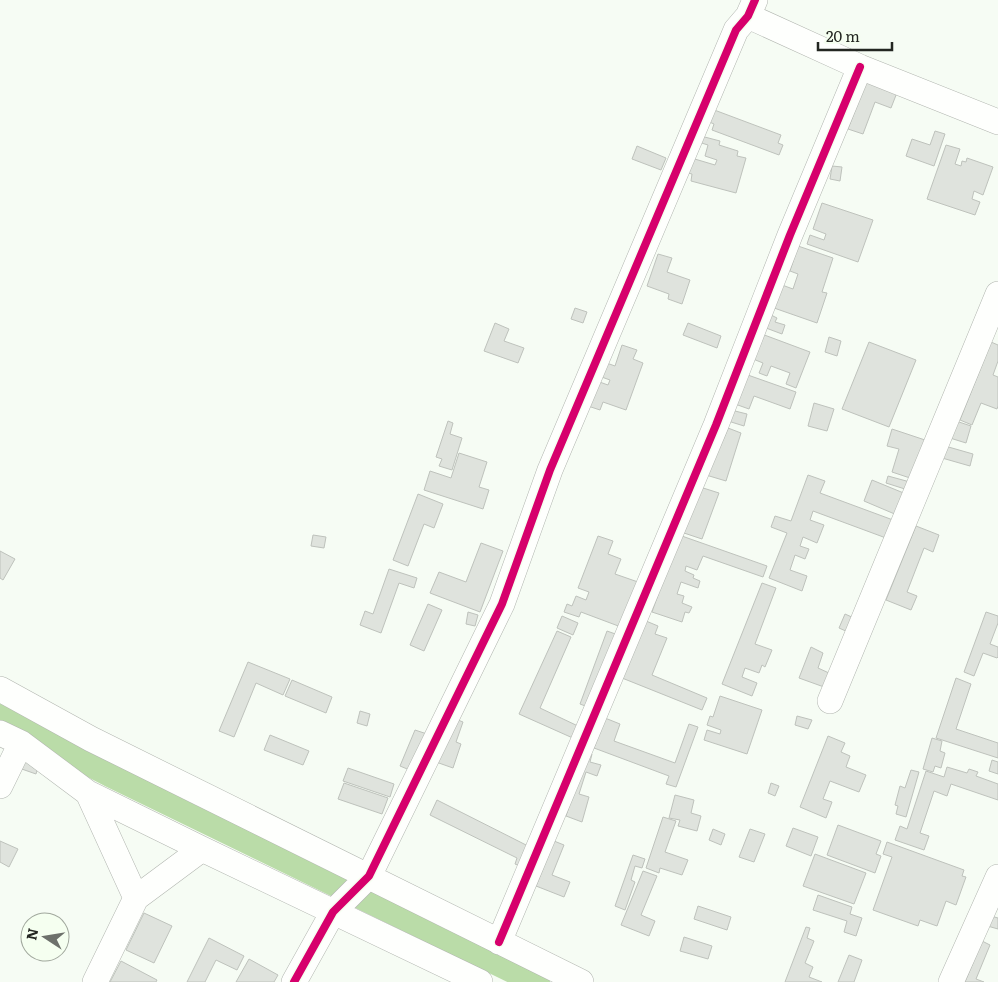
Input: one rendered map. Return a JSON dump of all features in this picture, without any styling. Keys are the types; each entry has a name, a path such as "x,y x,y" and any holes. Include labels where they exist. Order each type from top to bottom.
{"street":[{"path":"294,982 333,912 369,876 502,604 558,452 736,30 752,8 860,67 998,122"},
{"path":"499,942 716,425 790,235 860,67"},
{"path":"830,702 998,294"},
{"path":"0,689 91,739 581,982"},
{"path":"0,786 11,738 88,793 480,982"},
{"path":"88,793 136,898"},
{"path":"95,982 136,898 202,849"},
{"path":"951,982 998,877"}],"building":[{"path":"867,79 898,90 891,108 875,102 863,134 848,129"},
{"path":"709,108 781,135 778,143 783,145 779,155 712,130 714,124 705,120"},
{"path":"935,131 945,134 934,166 906,156 912,139 930,145"},
{"path":"697,135 720,141 719,145 738,151 737,156 746,158 736,193 691,181 692,174 684,172 688,157 715,165 717,160 705,156 708,145 695,141"},
{"path":"946,145 960,149 955,164 961,166 962,161 966,162 967,158 993,167 983,195 974,191 972,199 980,202 975,215 927,199"},
{"path":"637,146 666,158 661,170 632,159"},
{"path":"832,166 842,167 840,181 830,179"},
{"path":"822,203 873,220 858,262 807,244 810,235 824,240 826,234 813,229"},
{"path":"798,246 833,258 822,292 827,293 817,323 774,308 782,285 793,289 798,274 790,271"},
{"path":"658,254 672,258 667,272 690,280 682,304 668,299 669,294 647,286"},
{"path":"575,308 587,312 583,323 571,319"},
{"path":"771,315 777,318 775,322 785,325 782,334 766,328"},
{"path":"495,323 509,329 504,341 524,348 518,363 484,351"},
{"path":"688,323 721,336 717,348 683,335"},
{"path":"759,333 810,352 796,388 786,384 790,373 771,366 767,376 759,373 763,363 753,359"},
{"path":"829,337 841,341 837,356 825,352"},
{"path":"869,342 916,360 889,427 842,409"},
{"path":"991,342 998,345 998,361 993,375 998,377 998,406 997,409 981,403 972,425 960,420"},
{"path":"622,345 637,350 633,359 643,363 626,410 603,402 600,410 585,405 594,380 608,385 610,380 596,375 601,361 615,366"},
{"path":"745,374 796,392 790,409 754,396 749,409 735,404"},
{"path":"814,403 834,409 827,431 808,426"},
{"path":"731,410 747,414 744,426 728,421"},
{"path":"448,421 453,423 450,434 462,438 452,470 439,466 442,459 436,457"},
{"path":"956,421 971,426 966,443 950,438"},
{"path":"728,428 741,433 726,481 706,475 718,438 723,440"},
{"path":"892,429 928,441 916,480 892,472 899,449 887,446"},
{"path":"945,446 973,454 970,466 942,458"},
{"path":"459,453 487,462 479,487 489,490 483,509 424,490 430,471 451,478"},
{"path":"808,475 825,481 820,493 893,520 886,538 813,511 810,520 824,525 817,543 803,537 800,546 809,549 805,559 795,555 790,570 807,576 802,591 769,578 787,533 771,527 775,516 791,521"},
{"path":"888,476 910,482 908,490 886,483"},
{"path":"872,480 906,494 897,515 864,501"},
{"path":"700,487 719,493 702,539 684,533"},
{"path":"418,494 443,504 434,528 424,524 408,566 393,560"},
{"path":"916,526 939,535 933,552 924,548 907,592 917,596 911,610 886,600"},
{"path":"313,535 326,537 324,548 311,546"},
{"path":"679,535 767,566 763,577 703,556 697,570 686,566 685,571 694,575 693,578 700,581 698,588 681,582 677,594 684,596 682,603 692,607 689,613 685,612 682,622 652,612"},
{"path":"598,536 613,541 608,554 621,559 615,574 638,582 621,627 581,612 579,617 564,612 567,604 572,606 576,596 586,600 589,592 578,588"},
{"path":"481,543 503,551 480,612 430,593 439,572 466,582"},
{"path":"0,551 15,559 3,580 0,578"},
{"path":"389,569 417,578 414,588 399,583 381,633 360,625 365,611 373,614"},
{"path":"762,583 776,588 755,644 772,650 765,667 762,665 759,673 745,668 742,677 757,683 752,696 722,684"},
{"path":"428,604 442,610 424,651 410,645"},
{"path":"468,612 478,615 475,626 466,624"},
{"path":"986,612 998,616 998,623 990,644 998,647 998,657 983,653 974,676 964,672"},
{"path":"845,614 854,618 848,632 839,628"},
{"path":"562,616 578,623 573,635 557,628"},
{"path":"646,621 658,626 655,634 667,638 652,675 707,698 702,710 622,678"},
{"path":"557,631 571,637 540,708 580,727 575,739 519,714"},
{"path":"607,631 621,636 593,709 580,704"},
{"path":"811,647 823,653 818,668 829,673 824,687 799,678"},
{"path":"248,662 290,679 283,695 256,683 234,737 219,731"},
{"path":"956,678 971,684 956,729 998,743 998,758 936,738"},
{"path":"292,680 332,697 326,713 285,696"},
{"path":"720,696 762,710 747,754 704,740 707,730 720,734 721,730 707,725 710,716 713,717"},
{"path":"360,711 370,714 367,726 357,723"},
{"path":"797,716 812,720 808,729 795,725"},
{"path":"453,718 463,722 456,742 461,744 453,768 436,762"},
{"path":"605,718 620,724 614,741 675,763 689,724 698,727 676,787 666,784 669,776 594,748"},
{"path":"415,730 427,734 412,771 400,766"},
{"path":"270,735 309,751 303,765 264,750"},
{"path":"828,736 845,743 841,752 850,756 846,767 866,775 859,792 830,781 823,799 832,802 826,818 800,807"},
{"path":"932,738 942,741 940,751 945,753 941,768 935,766 933,772 923,769"},
{"path":"587,752 592,754 590,762 601,765 597,776 586,772 579,794 589,797 582,822 566,816"},
{"path":"19,756 39,763 36,774 16,767"},
{"path":"992,760 998,762 998,774 989,771"},
{"path":"947,767 967,773 969,769 978,772 976,776 998,784 998,800 951,784 947,796 934,791 920,833 929,836 924,850 895,840 900,826 907,829 926,771 944,777"},
{"path":"348,768 394,784 390,797 343,781"},
{"path":"911,770 919,772 906,817 896,814 898,806 895,805 900,786 905,788"},
{"path":"344,783 388,798 382,814 338,799"},
{"path":"771,783 779,786 775,796 768,793"},
{"path":"675,795 694,800 691,813 701,816 697,831 678,826 680,820 669,818"},
{"path":"437,800 532,848 522,867 515,864 517,858 430,815"},
{"path":"663,817 676,821 665,852 688,860 682,875 660,868 659,873 646,868"},
{"path":"838,825 881,841 876,854 881,856 875,873 827,855"},
{"path":"793,828 818,837 811,856 786,846"},
{"path":"713,829 725,834 721,845 709,840"},
{"path":"750,829 765,834 754,862 739,857"},
{"path":"0,841 18,849 9,867 0,862"},
{"path":"554,841 564,845 552,875 570,882 564,897 536,886"},
{"path":"887,842 964,870 962,876 966,877 956,905 946,901 937,926 920,920 918,926 873,910 892,857 883,854"},
{"path":"815,854 866,873 854,904 803,886"},
{"path":"633,855 645,859 642,868 635,866 631,880 635,882 625,910 615,906"},
{"path":"643,871 657,876 641,915 655,921 649,936 621,925"},
{"path":"818,895 852,907 850,914 862,918 856,936 844,932 847,921 813,910"},
{"path":"698,906 731,917 727,930 694,919"},
{"path":"144,913 172,926 154,963 126,950"},
{"path":"987,915 998,918 998,929 984,925"},
{"path":"806,927 810,928 807,938 814,941 805,963 813,967 809,977 822,982 785,982"},
{"path":"684,937 712,946 708,959 680,951"},
{"path":"209,938 244,956 237,970 216,960 205,982 187,982"},
{"path":"982,941 990,945 976,979 984,982 965,982"},
{"path":"849,955 862,960 854,982 838,982"},
{"path":"249,959 278,975 274,982 236,982"},
{"path":"121,961 157,980 156,982 110,982"}],"waterway":[{"path":"0,717 110,774 537,982"}],"cycle path":[{"path":"294,982 333,912 369,876 502,604 550,470 736,30 748,16 755,0"},
{"path":"499,942 716,425 790,235 860,67"}]}
